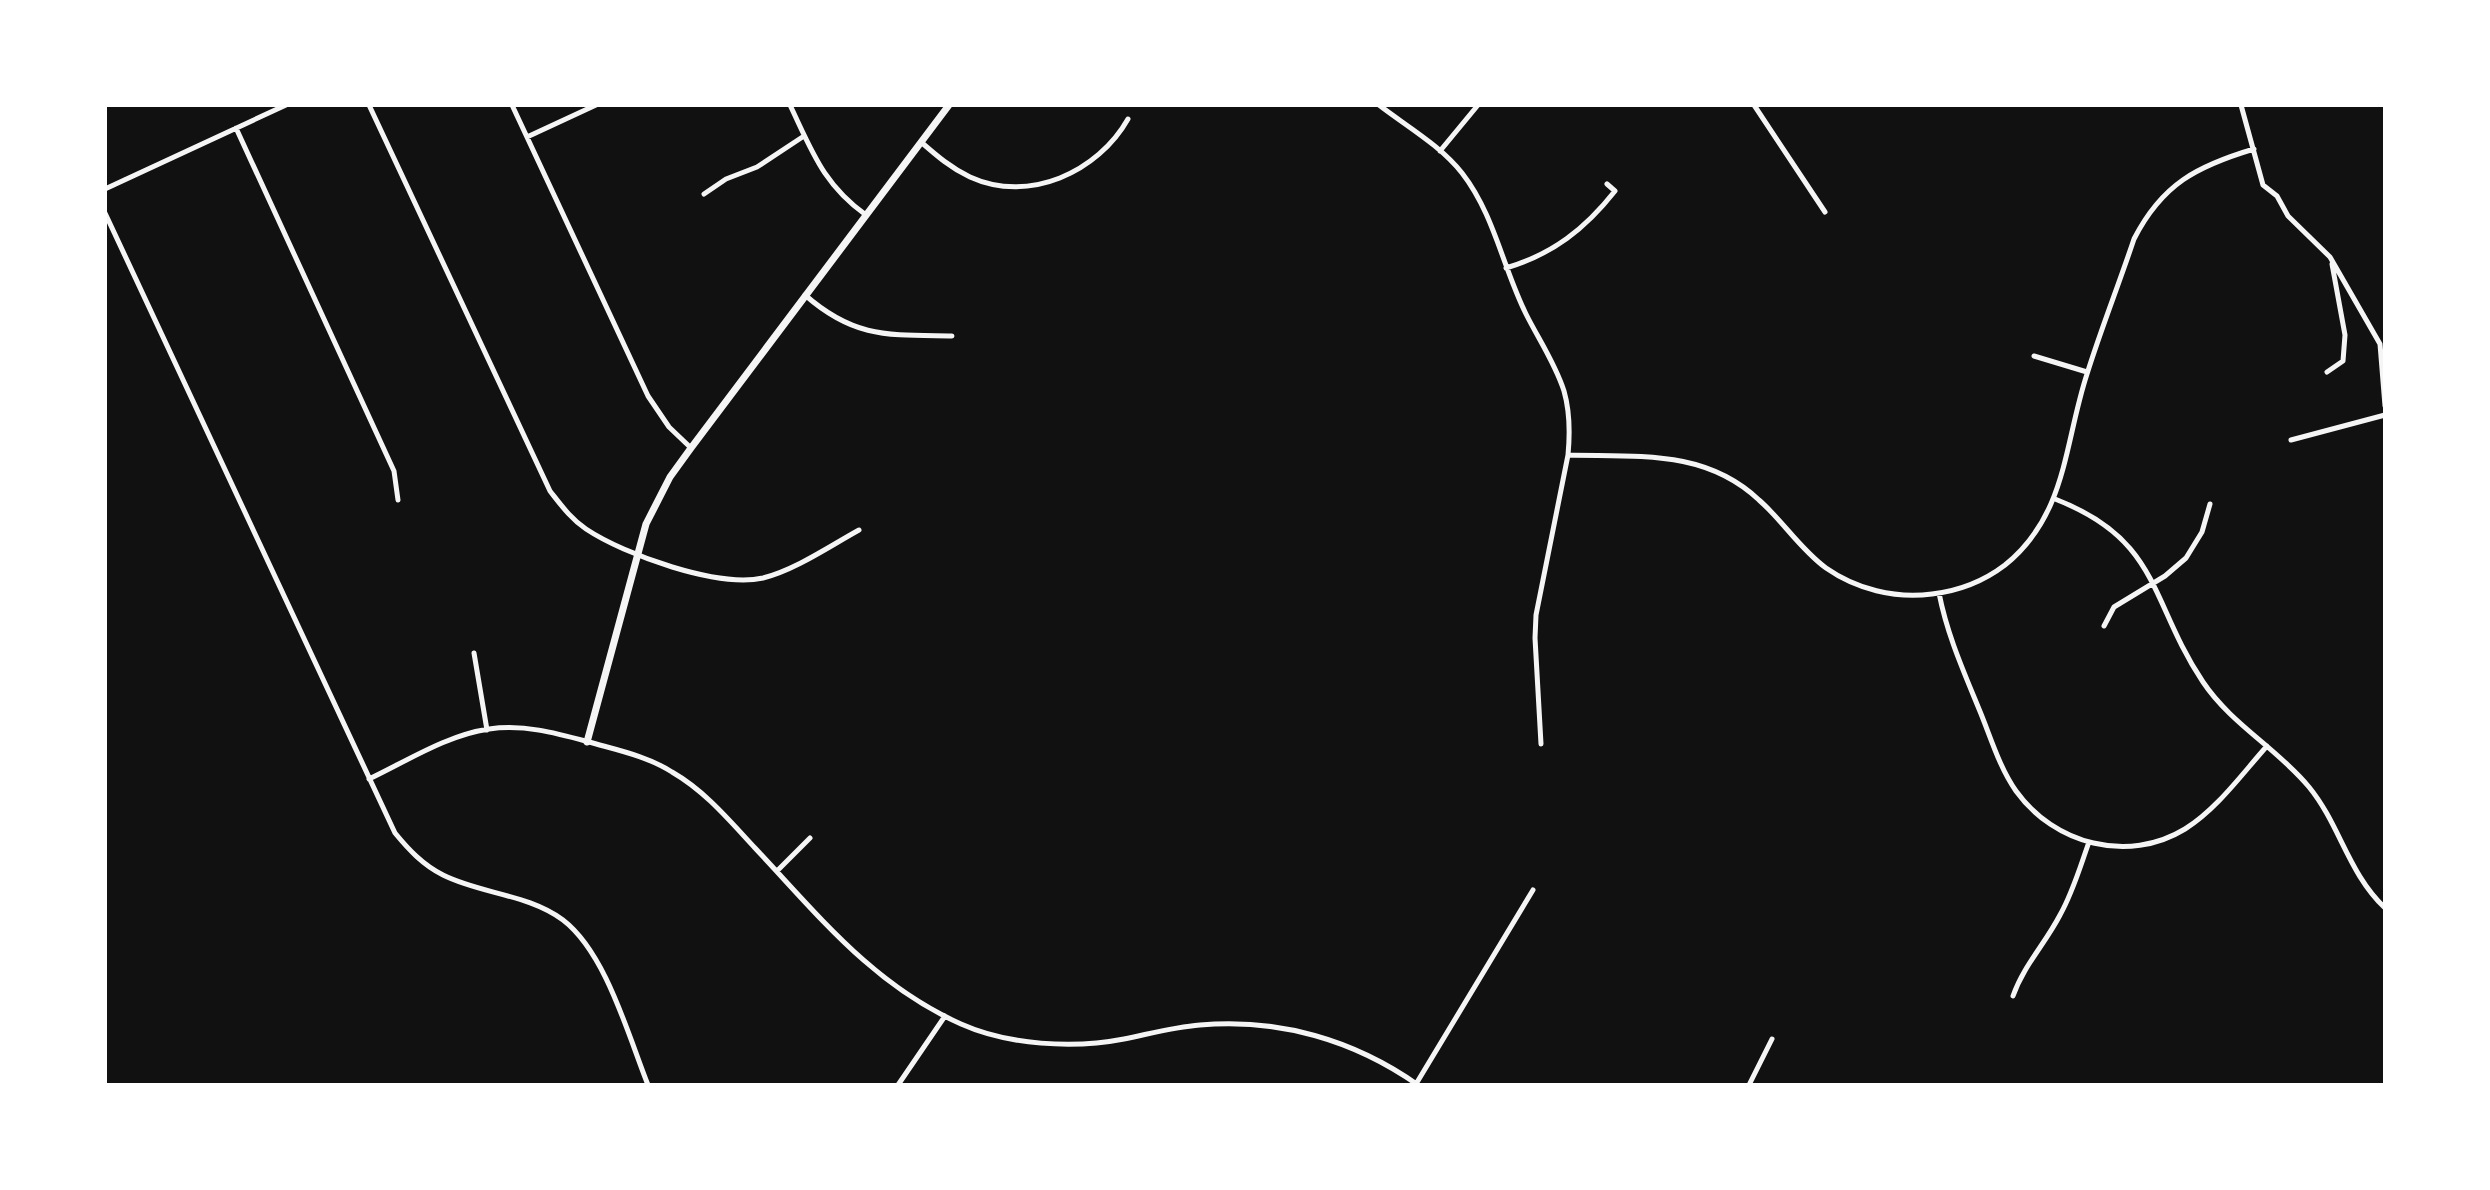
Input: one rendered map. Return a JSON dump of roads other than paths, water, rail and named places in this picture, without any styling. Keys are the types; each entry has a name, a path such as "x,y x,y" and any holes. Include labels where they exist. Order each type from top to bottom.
{"street":[{"path":"105,189 286,105"},
{"path":"369,105 550,491 568,514 585,528 637,554 708,578 745,580 778,573 859,530"},
{"path":"512,105 648,396 669,427 691,447"},
{"path":"527,137 596,105"},
{"path":"790,105 830,184 866,215"},
{"path":"587,742 637,554 656,500 691,447 949,105"},
{"path":"1378,105 1440,151 1460,171 1476,194 1525,314 1551,359 1564,393 1570,432 1568,455 1536,615 1541,744"},
{"path":"1440,151 1478,105"},
{"path":"1754,105 1825,212"},
{"path":"2241,105 2263,185 2277,195 2288,216 2330,257 2380,344 2385,406"},
{"path":"921,142 946,164 972,178 1003,186 1032,186 1062,178 1088,164 1110,145 1128,119"},
{"path":"236,128 394,471 398,499"},
{"path":"704,194 726,179 757,167 804,136"},
{"path":"1568,455 1669,458 1709,467 1745,487 1810,555 1845,579 1881,592 1901,595 1940,593 1981,580 2014,557 2041,526 2054,499 2087,372 2134,239 2143,222 2163,196 2188,175 2216,161 2254,149"},
{"path":"1506,268 1544,254 1578,232 1615,191 1607,184"},
{"path":"105,213 395,832 426,865 456,881 541,907 562,920 582,938 602,969 648,1085"},
{"path":"2327,372 2343,360 2345,335 2330,257"},
{"path":"805,295 835,319 866,331 892,335 952,336"},
{"path":"2034,356 2087,372"},
{"path":"2291,440 2385,415"},
{"path":"2054,499 2096,518 2119,536 2138,557 2205,685 2221,704 2309,788 2334,827 2351,865 2385,908"},
{"path":"2104,626 2114,607 2176,567 2195,546 2207,519 2210,504"},
{"path":"1940,593 1953,647 2015,789 2044,821 2061,832 2089,842 2116,846 2138,845 2168,837 2183,830 2209,810 2267,746"},
{"path":"474,653 487,730"},
{"path":"369,779 458,737 487,730 532,729 648,759 683,779 714,804 853,953 881,978 912,999 964,1026 1002,1036 1068,1043 1121,1040 1198,1025 1236,1023 1275,1026 1313,1034 1349,1046 1384,1063 1417,1084 1533,890"},
{"path":"777,871 810,838"},
{"path":"2013,996 2020,975 2044,942 2066,903 2089,842"},
{"path":"898,1085 945,1016"},
{"path":"1749,1085 1772,1039"}]}
